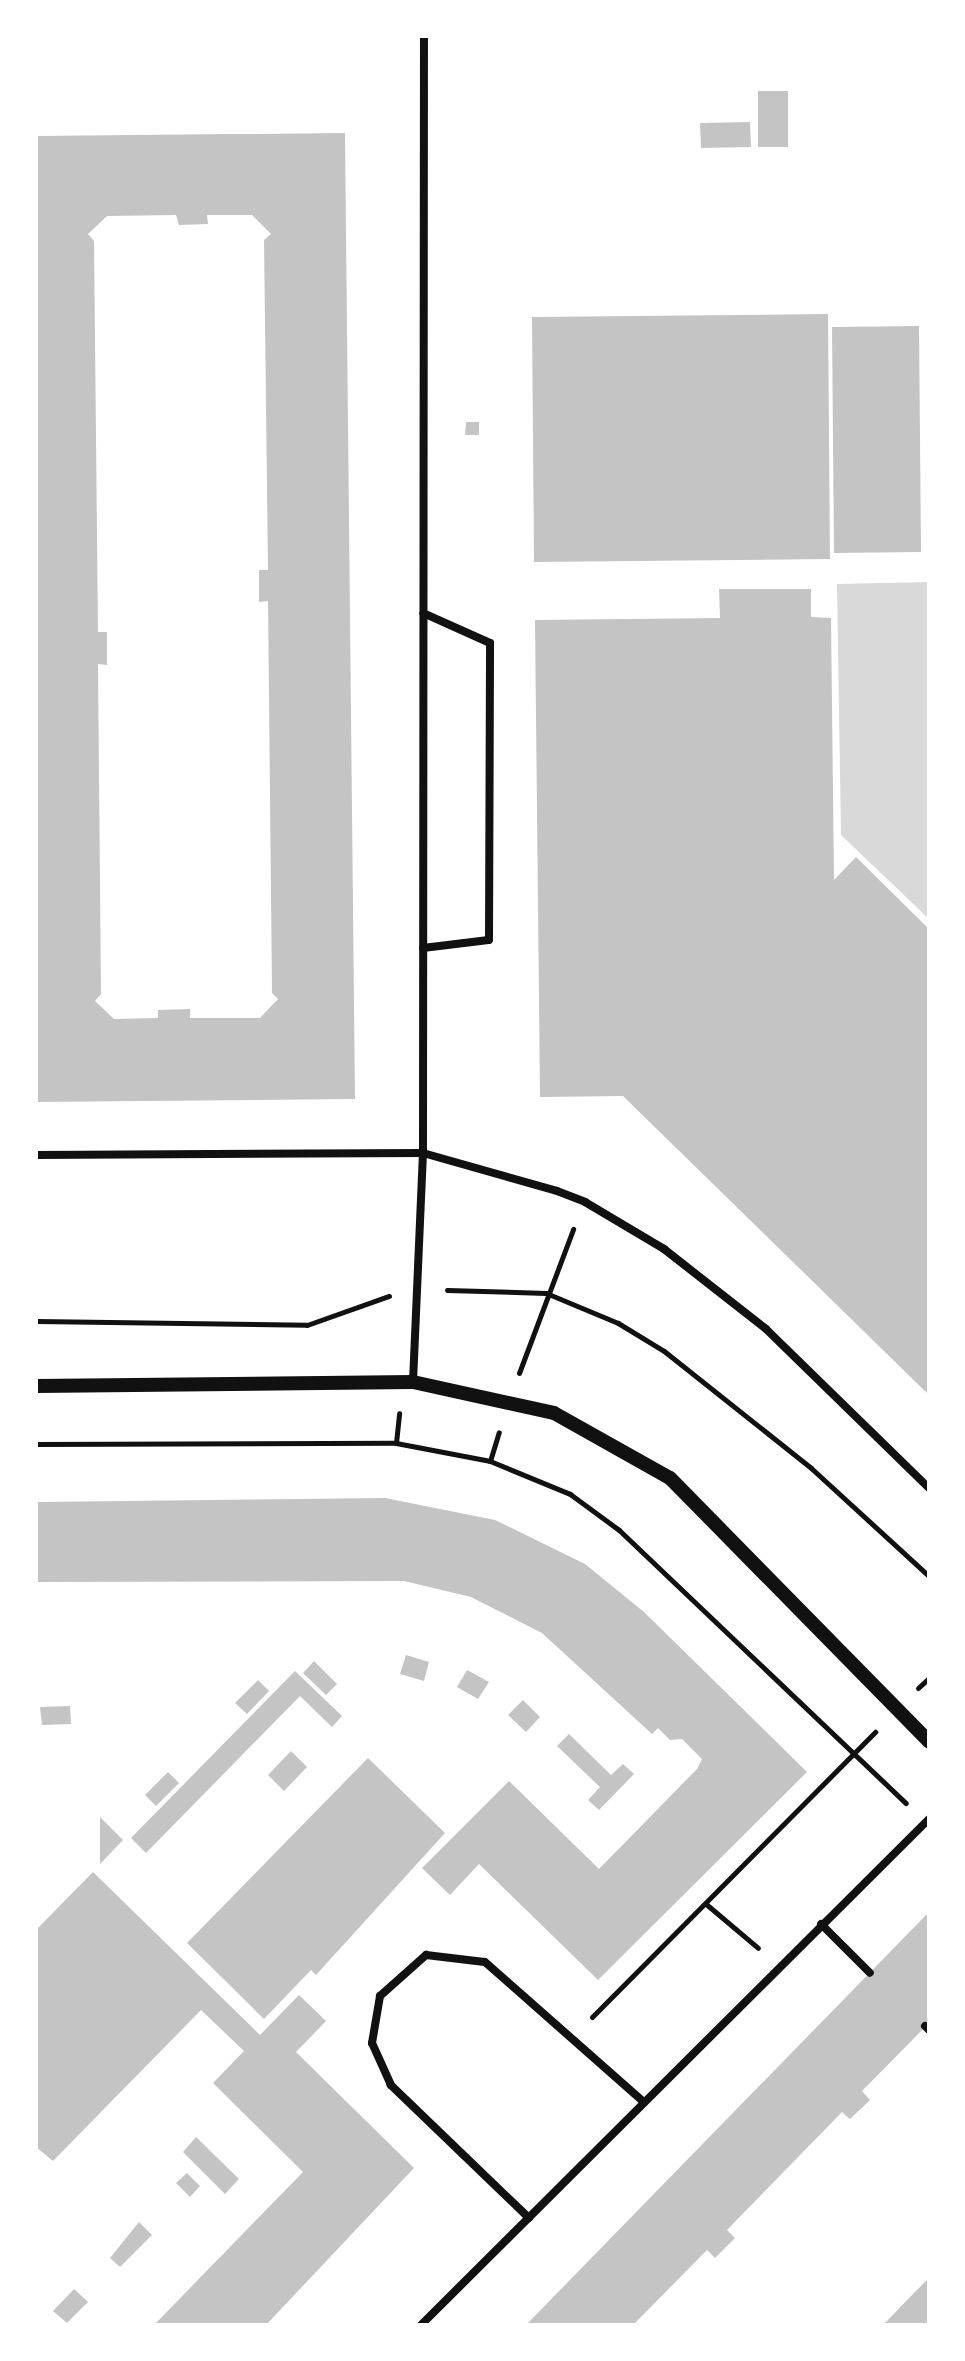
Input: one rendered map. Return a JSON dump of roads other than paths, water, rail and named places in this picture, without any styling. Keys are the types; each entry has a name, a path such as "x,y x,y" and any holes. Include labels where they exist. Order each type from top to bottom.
{"street":[{"path":"413,1382 423,1153 424,36"},
{"path":"423,613 490,643 489,940 423,948"},
{"path":"36,1155 423,1153 585,1202 664,1249 766,1329 929,1488"},
{"path":"36,1386 413,1382 510,1400 554,1413 670,1478 929,1742"},
{"path":"421,2325 927,1820"},
{"path":"821,1924 870,1973"},
{"path":"529,2218 391,2085 372,2043 380,1996 426,1955 485,1962 644,2102"}]}
